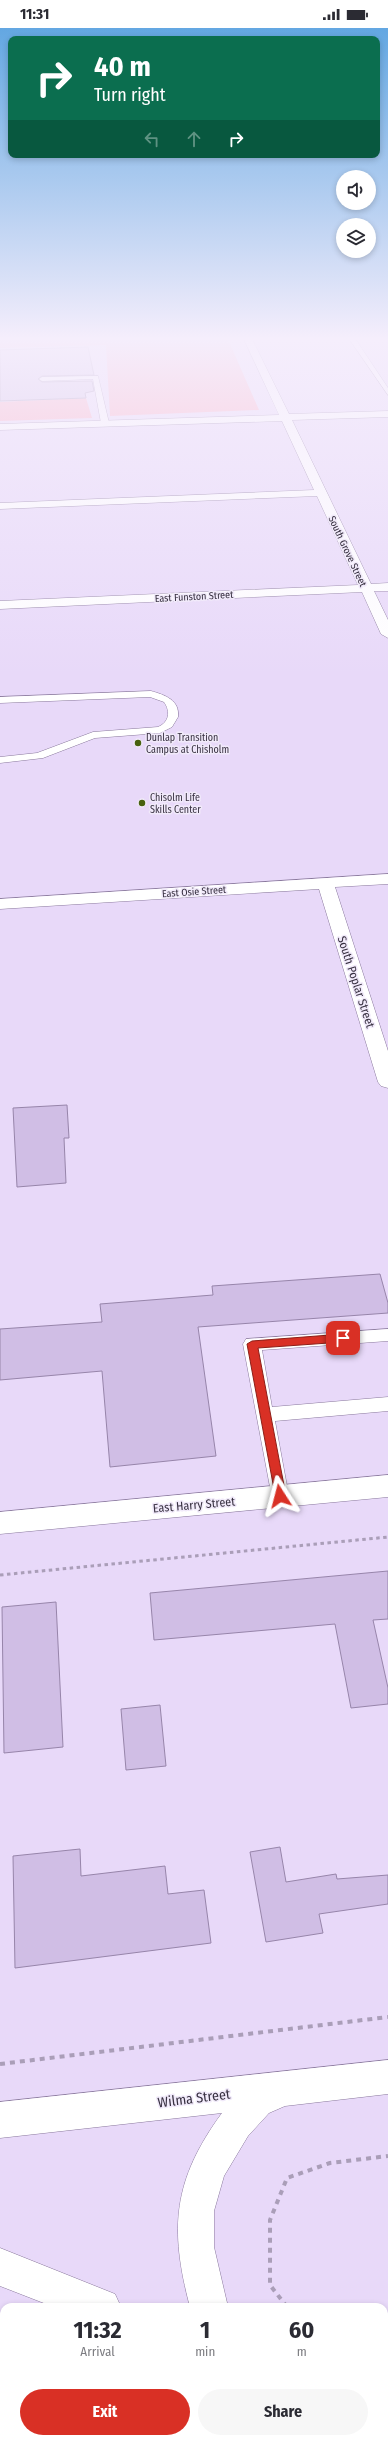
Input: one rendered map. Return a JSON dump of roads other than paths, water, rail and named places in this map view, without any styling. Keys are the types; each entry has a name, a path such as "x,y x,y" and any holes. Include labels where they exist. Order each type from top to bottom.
{"street":[{"name":"South Grove Street","path":"300,450 388,634"},
{"path":"0,506 321,493"},
{"name":"East Funston Street","path":"0,604 388,587"},
{"name":"East Osie Street","path":"0,904 388,879"},
{"name":"South Poplar Street","path":"325,882 388,1082"},
{"name":"East Harry Street","path":"0,1523 388,1486"},
{"name":"Wilma Street","path":"0,2120 388,2077"},
{"path":"208,2303 197,2265 196,2212 208,2172 230,2130 258,2100 287,2088"},
{"path":"0,2267 93,2303"}],"lane":[{"path":"0,700 151,694 168,700 173,712 173,721 168,727 160,730 93,735 39,756 0,760"},
{"path":"280,1496 252,1344 388,1335"},
{"path":"265,1415 388,1404"}],"place":[{"name":"Dunlap Transition Campus at Chisholm","path":"138,743"},
{"name":"Chisolm Life Skills Center","path":"142,803"}]}
